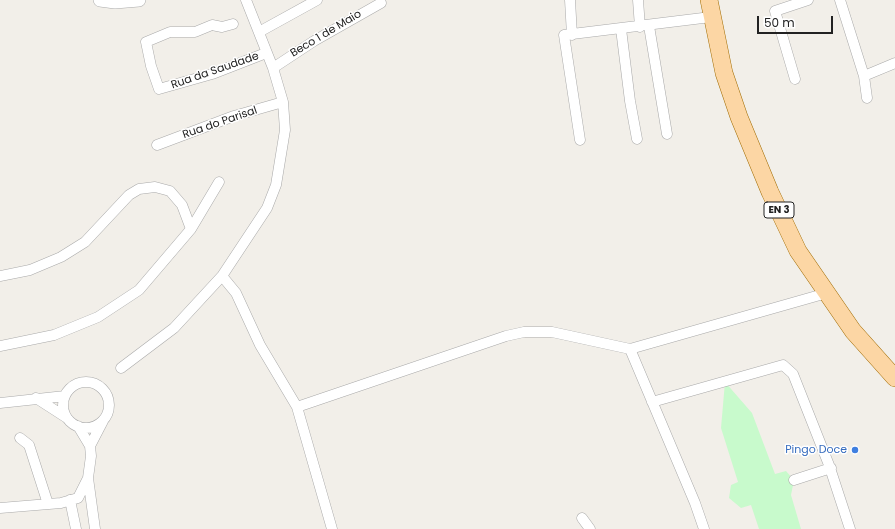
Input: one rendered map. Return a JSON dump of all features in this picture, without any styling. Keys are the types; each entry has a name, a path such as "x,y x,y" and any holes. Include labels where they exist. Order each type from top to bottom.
{"main road":[{"name":"EN 3","path":"709,0 711,17 724,73 739,118 770,192 798,251 853,331 895,378"}],"street":[{"path":"100,0 115,2 139,0"},
{"path":"121,368 170,331 202,300 222,276 267,208 276,185 286,130 283,102 273,68 246,0"},
{"path":"259,32 317,0"},
{"path":"570,0 572,35"},
{"path":"638,0 667,134"},
{"path":"795,79 775,11 808,0"},
{"path":"840,0 864,76 867,98"},
{"name":"Beco 1 de Maio","path":"273,68 314,41 381,2"},
{"path":"580,140 564,35 711,17"},
{"name":"Rua da Saudade","path":"233,24 222,27 212,25 195,32 170,32 146,42 151,66 159,89 212,74 266,53"},
{"path":"621,29 630,101 637,138"},
{"path":"864,76 895,63"},
{"name":"Rua do Parisal","path":"158,145 234,116 283,102"},
{"path":"0,346 54,335 98,317 139,290 191,229 219,182"},
{"path":"0,276 30,270 61,257 85,242 130,195 139,188 156,187 170,191 182,205 191,229"},
{"path":"222,276 236,294 260,345 297,407 332,529"},
{"path":"297,407 506,336 524,332 552,332 630,349 827,293"},
{"path":"630,349 696,502 704,529"},
{"path":"652,402 783,365 793,374 830,468 850,529"},
{"path":"67,418 64,411 65,396 69,389 83,382 98,386 107,398 108,410 90,446"},
{"path":"0,402 65,396"},
{"path":"36,398 78,426 90,446 91,456 88,478 95,529"},
{"path":"78,426 92,427 103,419"},
{"path":"20,438 29,445 48,504"},
{"path":"794,480 830,468"},
{"path":"0,508 48,504 78,498 88,478"},
{"path":"70,500 76,529"},
{"path":"582,518 590,529"}],"green space":[{"path":"725,382 752,413 775,474 786,471 794,480 791,495 801,529 759,529 751,505 741,508 729,498 731,485 738,482 721,428"}],"place":[{"name":"Pingo Doce","path":"855,450"}]}
